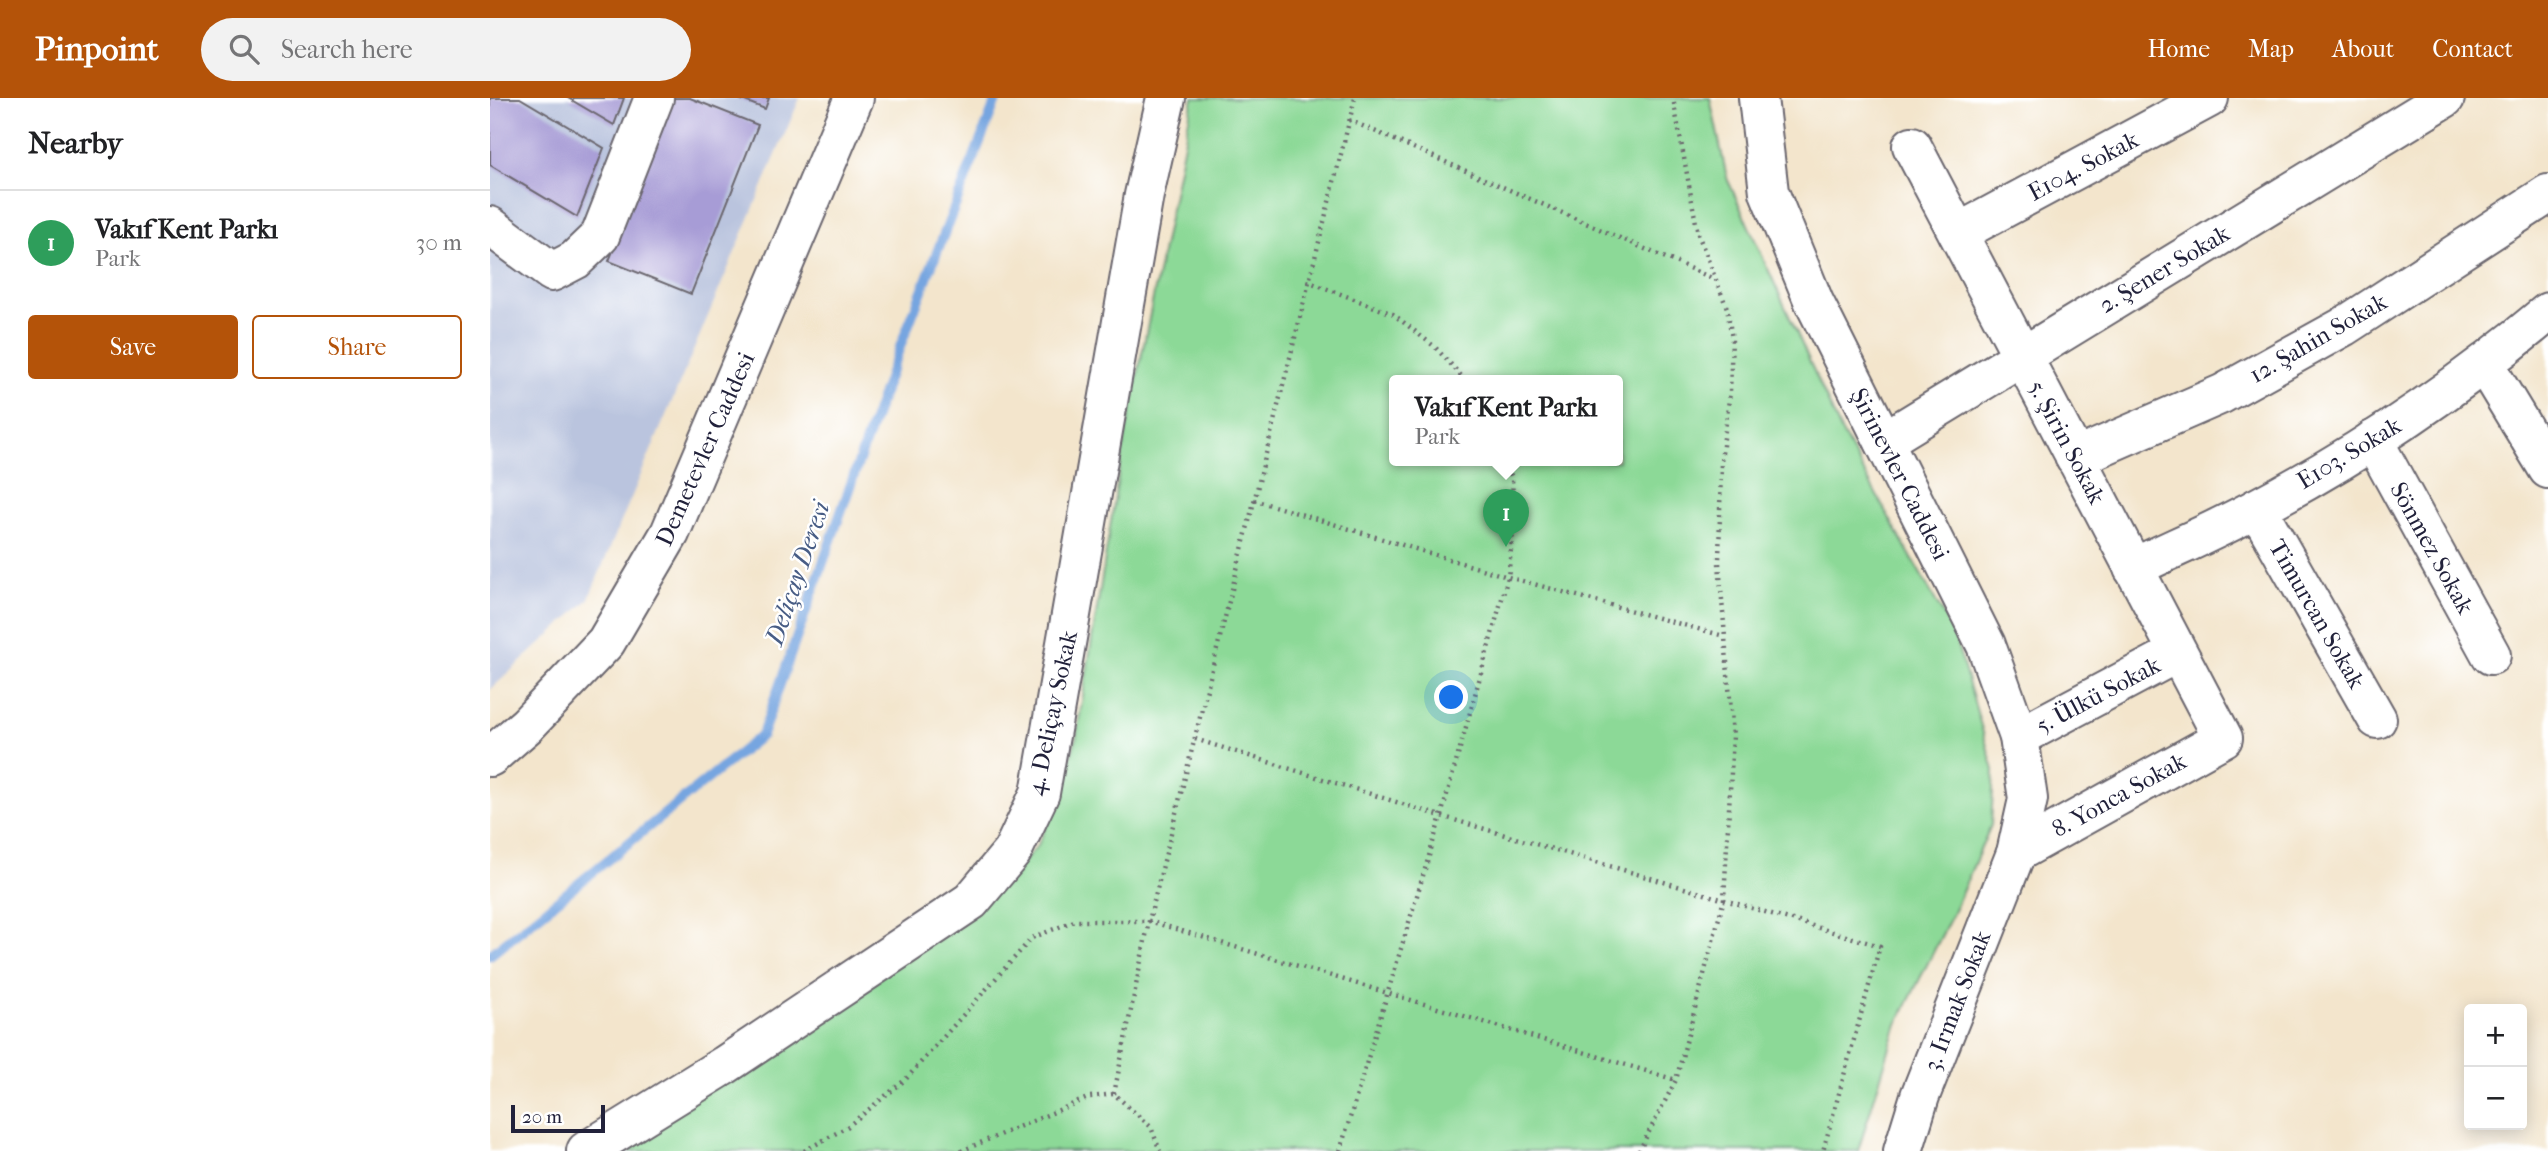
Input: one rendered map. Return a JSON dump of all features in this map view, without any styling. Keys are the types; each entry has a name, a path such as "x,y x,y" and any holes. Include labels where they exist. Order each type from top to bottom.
{"street":[{"path":"490,226 552,272 575,260 600,236 654,98"},
{"name":"Demetevler Caddesi","path":"490,757 527,725 606,642 670,533 854,98"},
{"name":"4. Deliçay Sokak","path":"586,1151 725,1065 971,901 1012,852 1040,793 1144,195 1166,98"},
{"name":"Şirinevler Caddesi","path":"1758,98 1769,192 1814,302 1986,645 2019,737 2028,799 2016,853"},
{"name":"E104. Sokak","path":"1958,233 2209,98"},
{"name":"2. Şener Sokak","path":"1884,441 2445,98"},
{"name":"5. Şirin Sokak","path":"1912,146 2223,738"},
{"name":"12. Şahin Sokak","path":"2075,458 2222,394 2343,327 2548,194"},
{"name":"E103. Sokak","path":"2133,568 2257,508 2373,440 2485,365 2548,312"},
{"path":"2485,365 2548,469"},
{"name":"Sönmez Sokak","path":"2373,440 2491,655"},
{"name":"Timurcan Sokak","path":"2257,508 2377,719"},
{"name":"5. Ülkü Sokak","path":"2019,737 2177,653"},
{"name":"8. Yonca Sokak","path":"2016,853 2223,738"},
{"name":"3. Irmak Sokak","path":"1903,1151 1920,1096 2016,853"}],"path":[{"path":"1114,1094 1149,921 1307,281 1355,98"},
{"path":"1639,1151 1676,1080 1724,899 1733,736 1719,562 1721,461 1730,392 1732,339 1727,308 1698,234 1673,98"},
{"path":"1349,120 1714,279"},
{"path":"1307,281 1393,314 1435,347 1461,375"},
{"path":"1340,1151 1441,816 1508,577 1514,523 1512,478 1507,466"},
{"path":"1254,500 1508,577 1724,636"},
{"path":"1195,739 1441,816 1880,946 1823,1151"},
{"path":"804,1151 847,1127 905,1080 1032,939 1074,921 1149,921 1676,1080"},
{"path":"961,1151 1077,1102 1114,1094"},
{"path":"1114,1094 1150,1127 1160,1151"}],"shaded area":[{"path":"490,98 800,98 588,600 490,690"}],"green space":[{"path":"1193,98 1710,98 1727,178 1841,431 1954,634 1994,770 1991,825 1953,913 1897,1024 1858,1151 609,1151 1002,887 1038,845 1061,791 1076,739 1121,459"}],"building":[{"path":"490,98 520,98 604,148 577,217 490,165"},
{"path":"568,98 624,98 614,125"},
{"path":"674,98 690,98 758,125 691,294 609,261"},
{"path":"737,98 769,98 765,109"}],"waterway":[{"name":"Deliçay Deresi","path":"490,955 762,735 893,365 997,98"}],"place":[{"name":"Vakıf Kent Parkı","path":"1506,547"}]}
